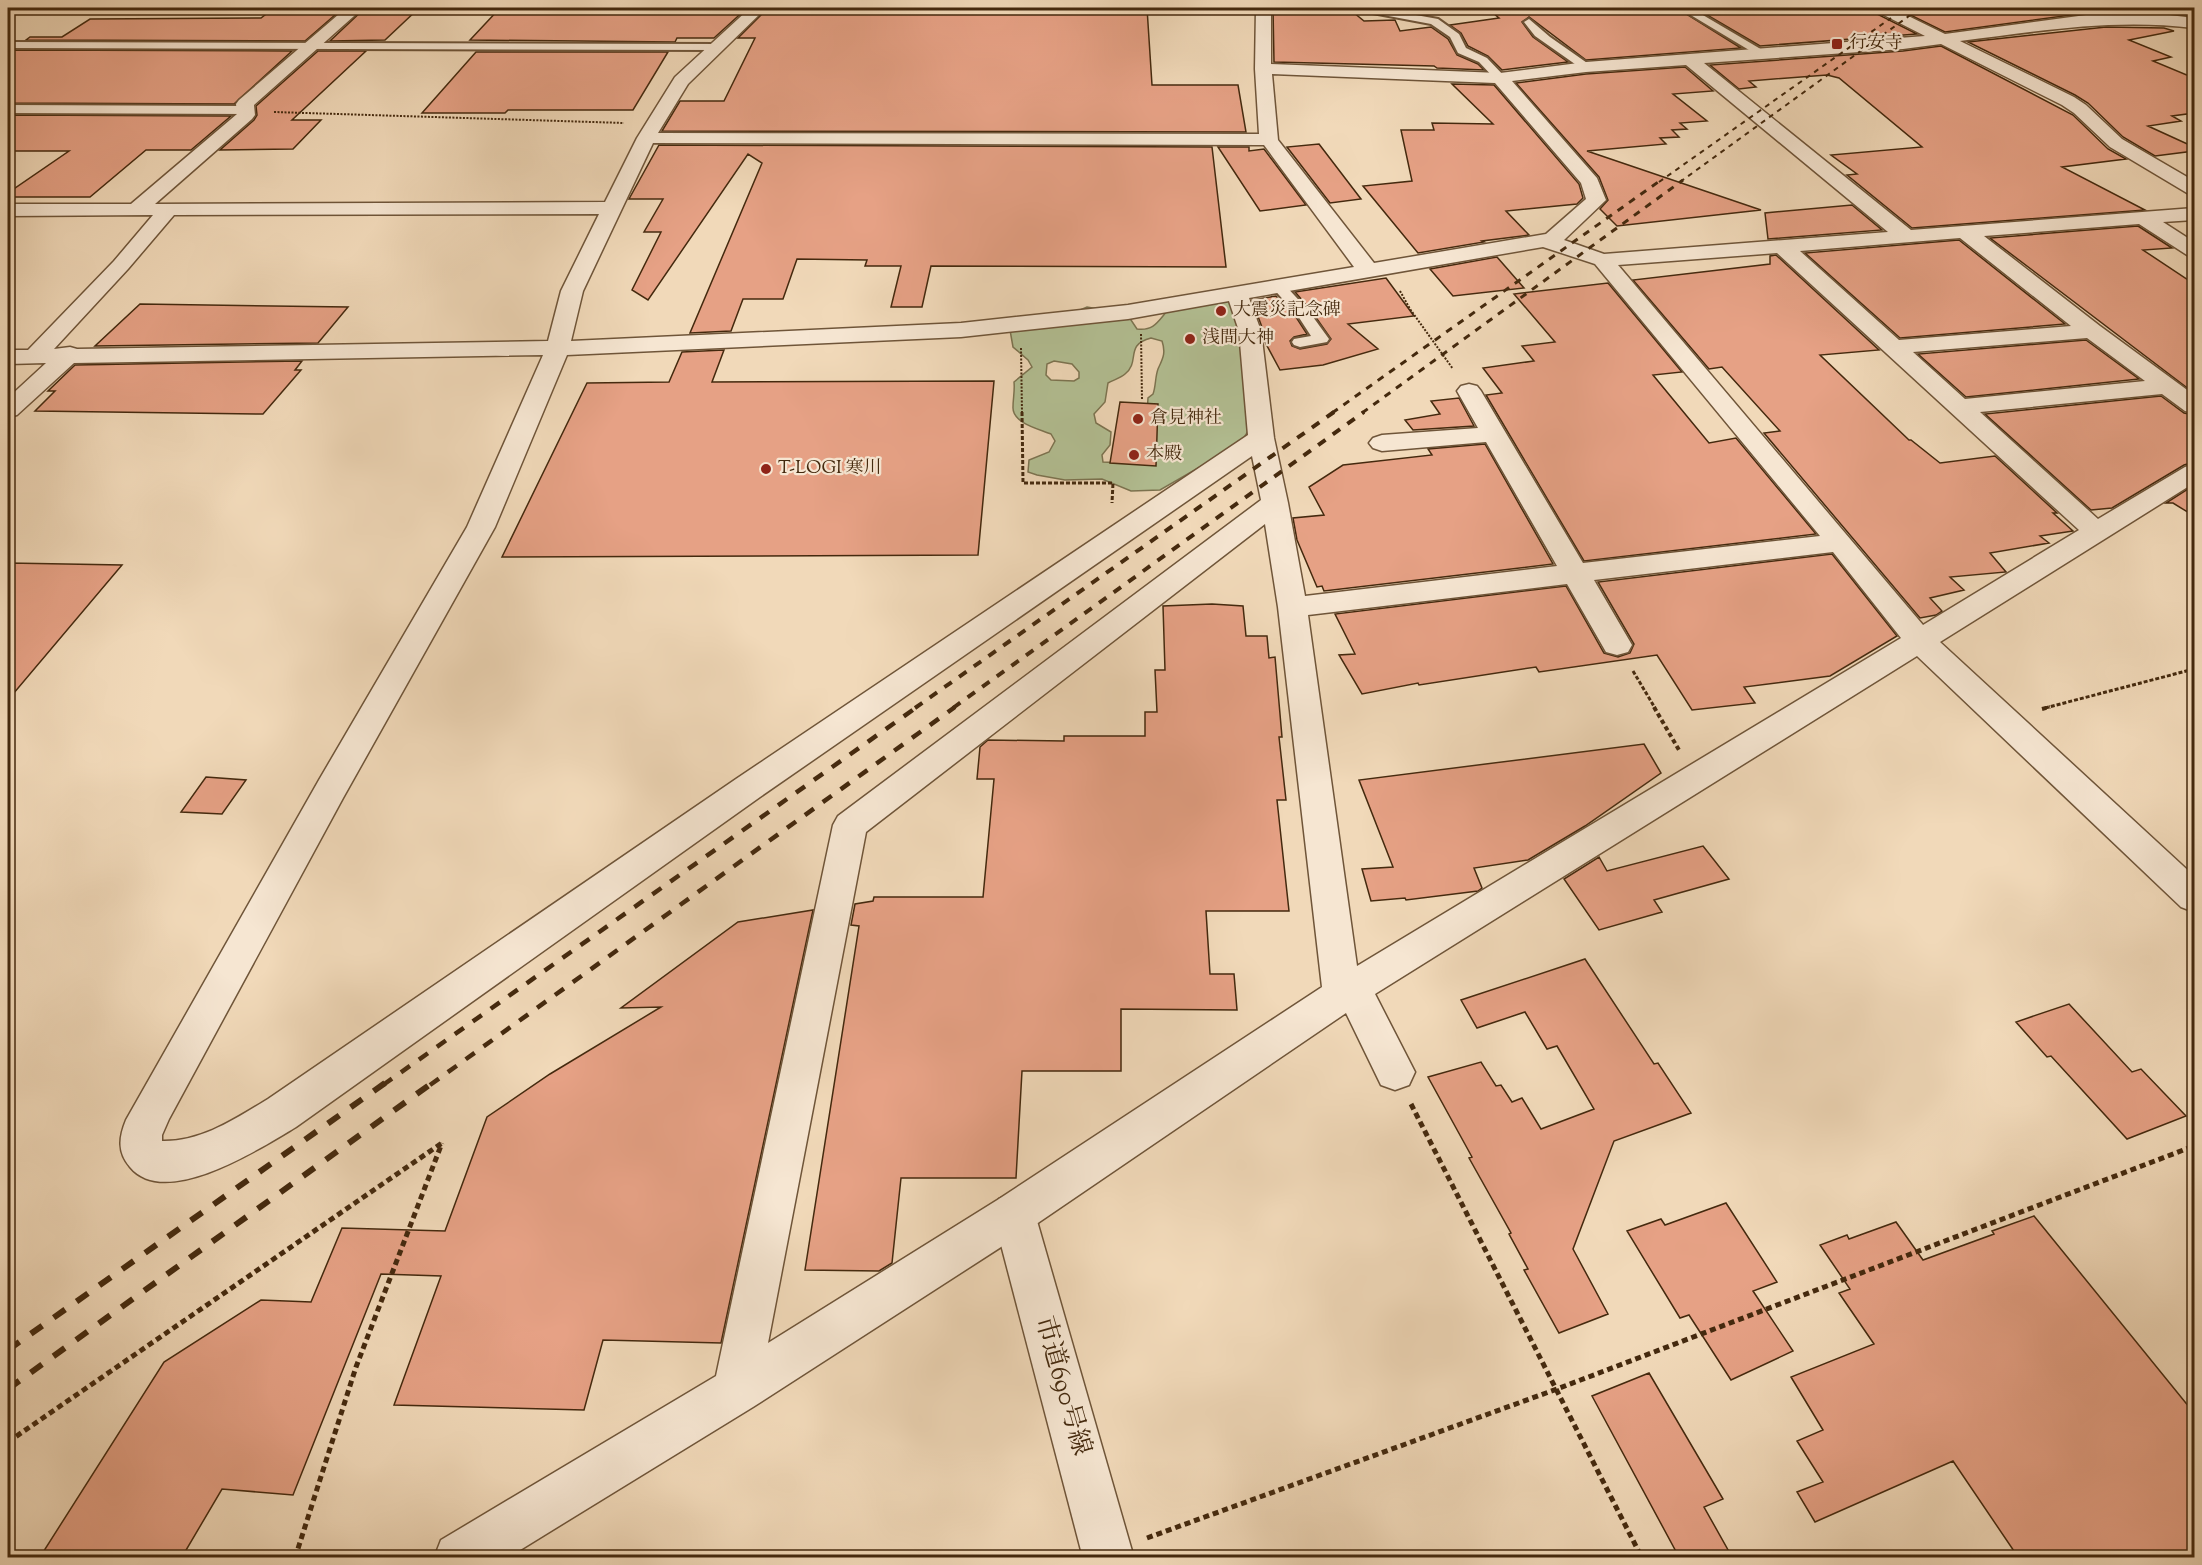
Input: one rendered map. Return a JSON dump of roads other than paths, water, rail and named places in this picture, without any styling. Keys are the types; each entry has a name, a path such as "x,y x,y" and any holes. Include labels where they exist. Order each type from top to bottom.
{"street":[{"path":"136,210 246,115 245,104 355,8"},
{"path":"758,8 681,81 651,131 572,291 558,348 481,527 331,789 141,1134 141,1149 151,1161 169,1163 202,1155 242,1137 282,1113 757,782 1261,438"},
{"path":"1263,8 1263,69 1269,140 1377,268"},
{"path":"1881,8 2068,101 2080,109 2116,143 2194,189"},
{"path":"2154,8 2188,22"},
{"path":"1263,69 1500,78 1586,67 1902,44 2086,20 2141,18 2188,22"},
{"path":"1690,60 1906,236"},
{"path":"1500,78 1590,182 1595,191 1596,200 1549,242"},
{"path":"651,131 1269,140"},
{"path":"8,210 612,208"},
{"path":"34,356 121,266 169,209"},
{"path":"8,357 70,354 558,348 854,336 1021,325 1140,310 1545,240 1602,260 2194,214"},
{"path":"2141,217 2194,251"},
{"path":"1965,232 2092,331 2194,406"},
{"path":"1783,247 2098,533"},
{"path":"1602,260 1840,542 1920,641 2194,897"},
{"path":"1237,292 1250,331 1261,438 1275,502 1292,606 1347,992 1395,1072"},
{"path":"1892,347 2092,331"},
{"path":"8,410 70,354"},
{"path":"1960,407 2168,386"},
{"path":"1469,391 1617,645"},
{"path":"1382,443 1494,434"},
{"path":"459,1557 736,1390 1014,1214 1347,992 2194,472"},
{"path":"736,1390 850,825 1275,502"},
{"path":"1292,606 1840,542"},
{"name":"市道690号線","path":"1014,1214 1109,1555"}],"lane":[{"path":"1362,8 1434,21 1455,36 1457,46 1461,50 1482,59 1500,78"},
{"path":"1684,8 1763,54"},
{"path":"1529,22 1534,31 1568,52 1586,67"},
{"path":"8,45 718,47"},
{"path":"8,109 247,110"},
{"path":"1277,285 1303,313 1321,339 1300,342"}],"waterway":[{"path":"2167,8 2194,16"}],"railway":[{"path":"1680,182 1920,8"},
{"path":"1659,182 1891,18"},
{"path":"1332,413 1661,180"},
{"path":"1362,413 1683,180"},
{"path":"915,708 1334,412"},
{"path":"953,708 1364,412"},
{"path":"383,1085 917,707"},
{"path":"430,1085 955,707"},
{"path":"8,1350 385,1083"},
{"path":"8,1389 432,1083"}],"place":[{"name":"行安寺","path":"1837,44"},
{"name":"大震災記念碑","path":"1221,311"},
{"name":"浅間大神","path":"1190,339"},
{"name":"倉見神社","path":"1138,419"},
{"name":"本殿","path":"1134,455"},
{"name":"T-LOGI 寒川","path":"766,469"}]}
